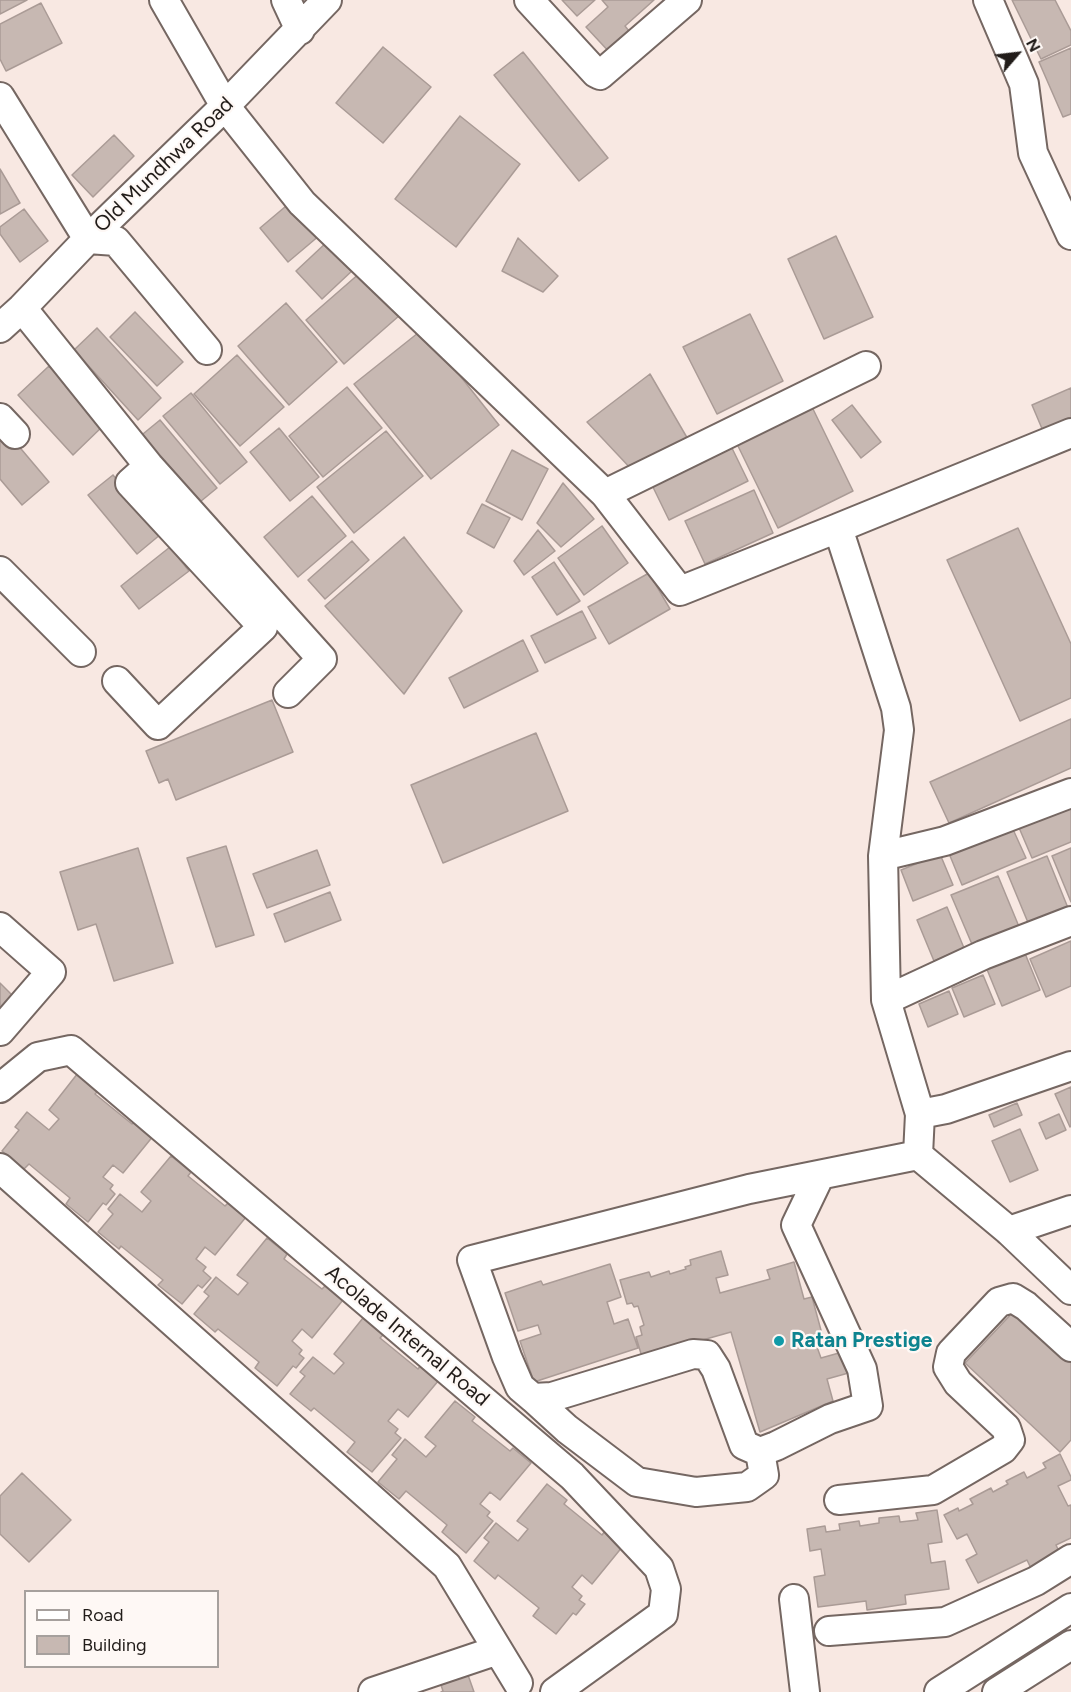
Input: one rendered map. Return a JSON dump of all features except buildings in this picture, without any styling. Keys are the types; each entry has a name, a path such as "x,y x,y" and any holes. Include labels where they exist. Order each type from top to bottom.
{"street":[{"path":"165,0 225,106 302,203 604,494 680,591 1071,433"},
{"path":"286,0 300,30"},
{"name":"Old Mundhwa Road","path":"8,315 225,106 327,0"},
{"path":"529,0 600,75 687,0"},
{"path":"988,0 1024,84 1033,153 1071,235"},
{"path":"0,97 88,239 117,240 207,350"},
{"path":"8,315 149,466 322,659 288,693"},
{"path":"604,494 866,366"},
{"path":"117,681 159,724 263,627 130,483 149,466"},
{"path":"838,528 896,708 899,730 883,856 886,1000 920,1114 918,1155"},
{"path":"0,571 81,652"},
{"path":"883,856 945,841 1071,793"},
{"path":"886,1000 983,955 1071,921"},
{"path":"0,927 51,972 0,1031"},
{"name":"Acolade Internal Road","path":"0,1088 38,1057 71,1050 572,1476 659,1568 666,1589 663,1614 555,1692"},
{"path":"920,1114 946,1109 1071,1066"},
{"path":"760,1452 764,1475 747,1487 696,1492 637,1482 567,1429 520,1387 472,1260 749,1189 918,1155"},
{"path":"918,1155 1009,1231 1071,1290"},
{"path":"0,1168 447,1566 498,1650 525,1689"},
{"path":"533,1398 552,1397 693,1354 707,1355 716,1369 744,1444 760,1452 830,1419 868,1406 862,1369 796,1224 820,1175"},
{"path":"1009,1231 1071,1209"},
{"path":"839,1500 933,1490 1003,1449 1010,1440 1006,1428 958,1383 948,1367 951,1353 999,1302 1013,1298 1026,1306 1071,1347"},
{"path":"829,1631 945,1623 1036,1581 1071,1559"},
{"path":"794,1599 805,1692"},
{"path":"939,1692 1071,1608"},
{"path":"997,1692 1071,1645"},
{"path":"373,1692 498,1650"},
{"path":"788,1692 795,1692"}],"place":[{"name":"Ratan Prestige","path":"779,1341"}]}
